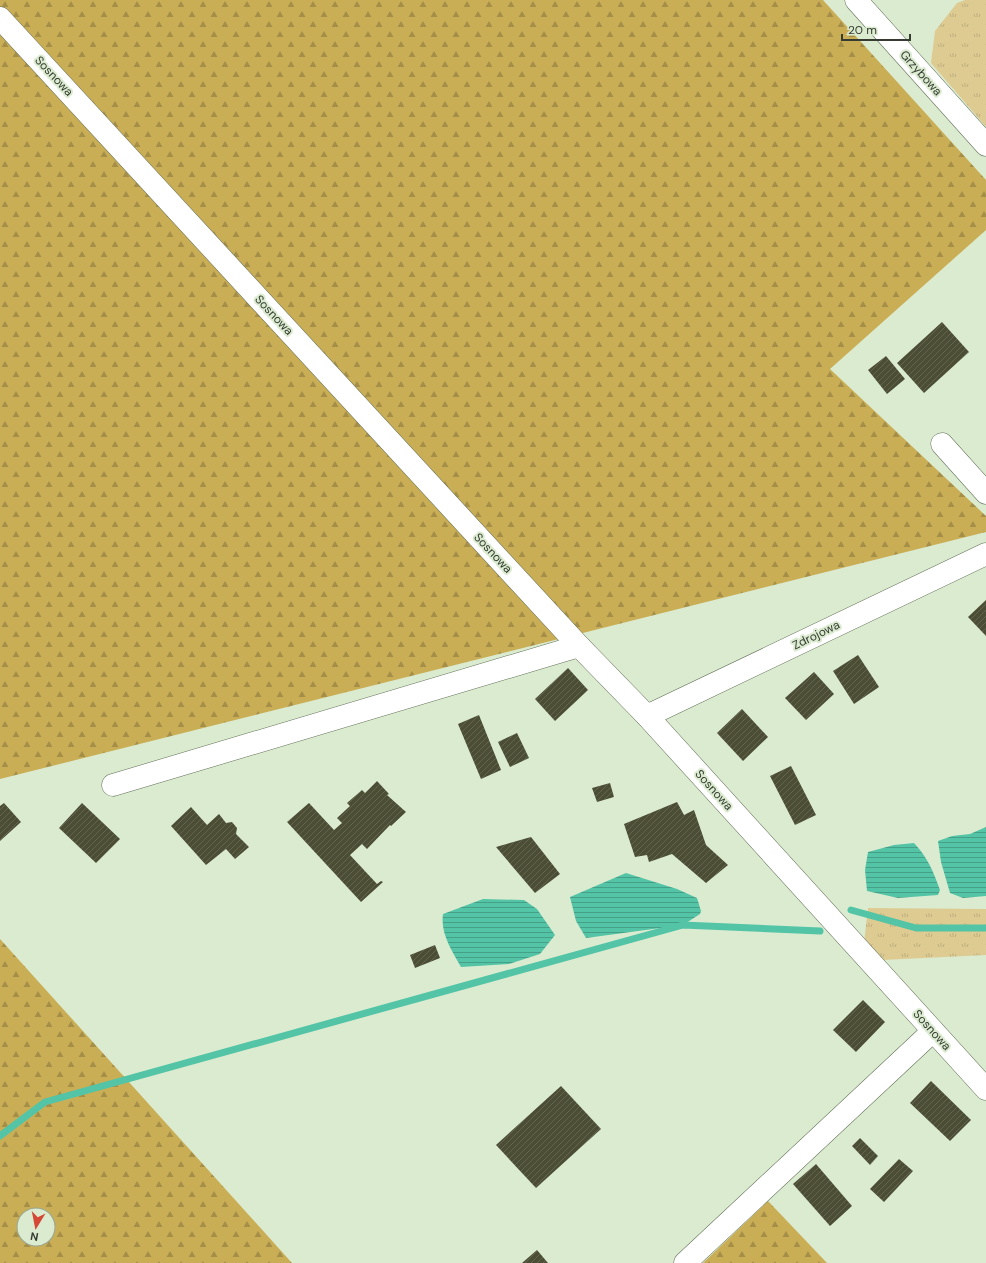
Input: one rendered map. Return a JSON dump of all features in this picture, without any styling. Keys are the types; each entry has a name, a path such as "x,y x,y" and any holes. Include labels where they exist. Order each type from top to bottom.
{"street":[{"name":"Grzybowa","path":"856,0 986,145"},
{"name":"Sosnowa","path":"0,18 579,646 647,716 986,1089"},
{"path":"942,444 986,494"},
{"name":"Zdrojowa","path":"647,716 986,554"},
{"path":"113,785 579,646"},
{"path":"685,1263 932,1031"}],"green space":[{"path":"0,0 823,0 986,180 986,230 830,369 986,516 986,532 0,779"},
{"path":"965,0 986,0 986,127 931,63 935,31 957,3"},
{"path":"868,908 986,909 986,955 862,961"},
{"path":"0,939 292,1263 0,1263"},
{"path":"768,1201 827,1263 703,1263"}],"water":[{"path":"986,827 986,896 963,898 950,893 941,862 938,841 952,836 970,834"},
{"path":"914,843 927,859 940,890 938,895 898,898 867,891 865,870 868,852 894,845"},
{"path":"626,873 677,889 697,898 701,911 700,914 683,925 586,938 576,921 570,897"},
{"path":"483,899 524,900 537,909 555,935 540,954 509,964 461,967 445,935 443,928 443,914"}],"building":[{"path":"942,322 969,352 924,393 897,363"},
{"path":"886,356 905,379 887,394 868,370"},
{"path":"986,600 986,636 968,617"},
{"path":"858,655 879,687 854,704 833,671"},
{"path":"568,668 588,690 555,721 535,699"},
{"path":"814,672 834,694 806,720 785,698"},
{"path":"742,709 768,737 743,761 717,733"},
{"path":"479,715 501,770 481,779 458,724"},
{"path":"517,733 529,758 510,767 498,742"},
{"path":"791,766 816,815 795,825 770,776"},
{"path":"377,781 389,794 387,795 406,812 391,826 390,825 367,849 362,844 350,855 377,884 381,881 383,882 361,902 287,822 309,803 334,830 342,823 337,818 350,806 347,803 362,790 365,793"},
{"path":"610,783 614,797 597,802 592,788"},
{"path":"677,802 684,815 694,810 706,845 728,865 706,883 672,854 649,862 647,855 635,857 624,824"},
{"path":"4,803 21,822 0,841 0,806"},
{"path":"82,803 120,839 96,863 59,828"},
{"path":"191,807 207,825 219,814 226,823 232,822 237,828 236,834 249,847 235,859 226,849 206,865 171,826"},
{"path":"531,837 560,874 535,893 496,847"},
{"path":"435,945 440,958 415,968 410,955"},
{"path":"863,1000 885,1022 856,1052 833,1030"},
{"path":"931,1081 971,1120 950,1141 910,1103"},
{"path":"561,1086 601,1129 536,1188 496,1145"},
{"path":"860,1138 878,1156 870,1165 852,1146"},
{"path":"899,1159 913,1171 884,1202 870,1189"},
{"path":"816,1164 852,1206 830,1226 793,1184"},
{"path":"537,1250 548,1263 522,1263"}],"waterway":[{"path":"851,910 916,928 986,928"},
{"path":"0,1136 45,1102 683,925 820,931"}]}
